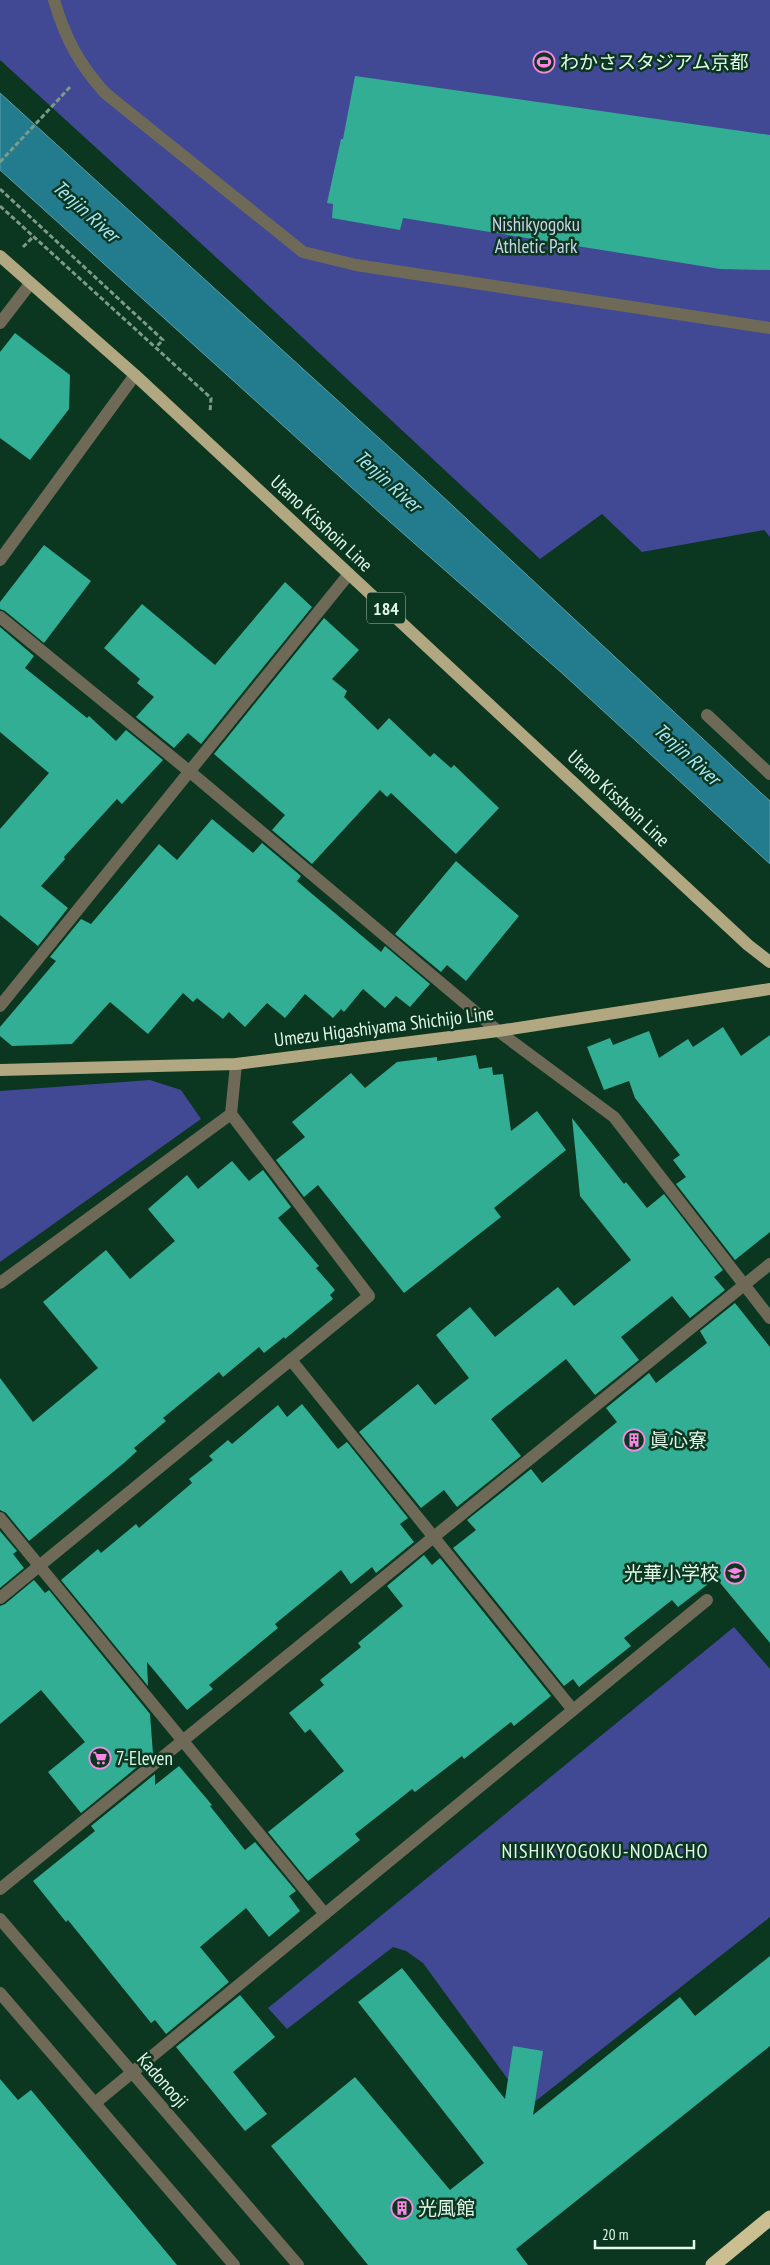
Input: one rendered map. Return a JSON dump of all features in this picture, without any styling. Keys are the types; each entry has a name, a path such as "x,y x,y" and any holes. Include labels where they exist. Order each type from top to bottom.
{"highway":[{"path":"713,2265 770,2218"}],"main road":[{"name":"Utano Kisshoin Line","path":"0,256 135,375 748,945 770,962"},
{"name":"Umezu Higashiyama Shichijo Line","path":"0,1070 236,1064 498,1031 770,989"}],"street":[{"path":"54,0 62,27 86,71 106,93 303,252 356,265 770,328"},
{"path":"0,323 30,284"},
{"path":"0,560 135,375"},
{"path":"0,1006 349,574"},
{"path":"0,617 189,771 498,1031 614,1117 746,1284 770,1318"},
{"path":"707,714 770,774"},
{"path":"0,1598 369,1296 231,1114 236,1064"},
{"path":"0,1283 231,1114"},
{"path":"0,1889 770,1264"},
{"path":"291,1360 573,1710"},
{"path":"0,1518 325,1914"},
{"path":"95,2103 707,1600"},
{"name":"Kadonooji","path":"0,1919 298,2265"},
{"path":"0,1993 234,2265"}],"path":[{"path":"0,162 54,103"},
{"path":"0,189 162,340 156,347"},
{"path":"0,206 211,398 210,416"}],"green space":[{"name":"Nishikyogoku Athletic Park","path":"0,0 770,0 770,537 764,530 642,552 602,514 540,559 242,281 0,60"},
{"path":"150,1080 181,1090 201,1119 0,1262 0,1091"},
{"path":"734,1627 770,1669 770,1917 528,2107 423,1963 406,1951 393,1947 287,2029 268,2008"}],"water":[{"name":"Tenjin River","path":"0,93 425,480 770,801 770,864 563,674 381,514 0,170"}],"building":[{"path":"355,76 770,135 770,270 720,269 403,218 400,230 332,218 333,204 327,203 341,139 343,139"},
{"path":"15,333 70,375 69,409 30,460 0,438 0,352"},
{"path":"44,545 91,581 44,643 0,609 0,602"},
{"path":"285,582 312,607 201,744 188,733 174,748 136,717 154,697 137,683 140,679 104,648 142,604 215,665"},
{"path":"324,618 359,650 332,679 347,691 344,697 378,730 389,718 430,757 434,753 451,768 454,765 499,808 456,854 391,793 387,797 380,790 312,864 272,830 285,815 214,754"},
{"path":"0,627 34,656 25,668 87,718 89,716 116,741 126,730 163,760 122,804 117,799 64,857 65,859 41,886 68,908 38,946 0,915 0,829 49,773 0,732"},
{"path":"212,819 253,853 262,843 301,876 297,881 381,952 385,946 430,984 410,1007 396,996 385,1008 363,989 344,1012 341,1009 333,1018 305,994 285,1018 267,1003 245,1027 229,1012 223,1019 197,998 193,1002 183,993 148,1034 110,1002 72,1044 12,1046 0,1036 0,1027 56,961 50,957 81,919 91,924 159,844 177,860"},
{"path":"456,861 519,916 466,981 447,965 441,972 395,934"},
{"path":"723,1027 741,1056 770,1035 770,1232 735,1260 676,1184 686,1177 673,1160 680,1155 635,1098 629,1081 604,1090 587,1047 610,1038 613,1045 649,1031 659,1058 688,1039 693,1047"},
{"path":"476,1055 479,1069 492,1067 493,1075 503,1074 511,1131 537,1111 566,1150 494,1208 501,1217 404,1293 318,1185 304,1197 276,1160 305,1137 292,1122 351,1073 365,1088 397,1062 437,1057 437,1061"},
{"path":"572,1118 624,1184 626,1182 647,1208 664,1194 723,1270 714,1277 725,1290 690,1318 672,1296 621,1337 639,1360 595,1395 566,1359 491,1419 521,1456 457,1507 444,1490 421,1508 359,1432 418,1384 435,1405 469,1378 436,1335 470,1307 495,1337 558,1287 574,1306 631,1260 580,1196"},
{"path":"232,1161 249,1181 263,1170 291,1207 278,1218 319,1266 316,1268 335,1290 330,1295 333,1299 285,1339 284,1337 264,1353 259,1347 223,1377 219,1372 163,1418 166,1421 134,1448 137,1451 124,1463 29,1541 6,1513 0,1510 0,1378 33,1422 98,1368 43,1302 106,1250 130,1279 175,1241 148,1209 187,1175 198,1189"},
{"path":"735,1303 770,1347 770,1643 716,1578 678,1607 672,1600 624,1638 631,1646 579,1687 573,1679 564,1686 453,1548 476,1530 467,1520 531,1469 542,1483 617,1422 606,1408 649,1373 656,1383 707,1343 700,1331"},
{"path":"302,1404 338,1449 347,1442 408,1518 400,1524 414,1542 376,1573 372,1567 351,1584 341,1570 275,1624 278,1628 209,1685 213,1689 187,1710 147,1662 148,1686 61,1580 98,1549 101,1553 136,1524 139,1528 192,1483 189,1479 213,1460 209,1456 228,1440 232,1444 278,1405 287,1417"},
{"path":"0,1531 17,1551 13,1554 24,1568 0,1588"},
{"path":"424,1555 432,1565 440,1558 551,1696 514,1726 511,1722 464,1759 462,1756 415,1792 412,1789 355,1834 360,1840 308,1881 268,1832 344,1771 310,1729 305,1733 289,1713 324,1685 320,1680 361,1647 358,1643 403,1606 387,1586"},
{"path":"34,1580 45,1593 49,1590 150,1714 153,1754 81,1813 48,1772 85,1742 41,1690 0,1724 0,1606"},
{"path":"179,1766 212,1805 210,1806 245,1850 255,1842 296,1891 289,1896 300,1911 269,1937 246,1908 200,1947 229,1982 166,2034 155,2020 151,2023 68,1920 66,1922 33,1881 95,1831 91,1826 155,1774 155,1785"},
{"path":"770,1956 770,2046 516,2249 528,2265 368,2265 271,2146 355,2077 450,2190 484,2163 358,2002 402,1968 505,2099 513,2046 543,2051 533,2115 680,1997 695,2016"},
{"path":"240,1995 275,2037 233,2072 267,2114 245,2131 176,2047"},
{"path":"0,2079 18,2100 31,2090 177,2265 0,2265"}],"place":[{"name":"わかさスタジアム京都","path":"544,62"},
{"name":"眞心寮","path":"634,1440"},
{"name":"光華小学校","path":"735,1573"},
{"name":"7-Eleven","path":"100,1758"},
{"name":"光風館","path":"402,2208"}],"district":[{"name":"NISHIKYOGOKU-NODACHO","path":"605,1851"}]}
